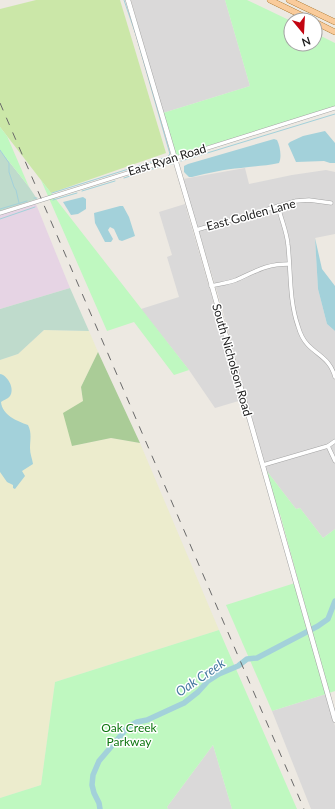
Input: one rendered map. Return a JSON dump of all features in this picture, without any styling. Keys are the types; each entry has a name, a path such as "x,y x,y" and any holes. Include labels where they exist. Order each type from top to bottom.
{"main road":[{"path":"270,0 295,12"},
{"path":"289,0 335,22"},
{"path":"323,26 335,32"}],"street":[{"name":"South Nicholson Road","path":"128,0 196,230 335,719"},
{"name":"East Ryan Road","path":"0,213 335,108"},
{"name":"East Golden Lane","path":"196,230 296,201 309,200 331,203"},
{"path":"278,206 288,243 293,308 300,333 309,346 326,359 335,377"},
{"path":"211,286 235,280 255,270 268,266 289,264"},
{"path":"263,465 328,446 335,441"},
{"path":"328,446 335,460"}],"shaded area":[{"path":"131,0 225,0 250,86 163,113"},
{"path":"245,168 249,184 326,170 335,172 335,234 315,238 318,289 327,324 335,331 335,529 323,538 300,508 296,509 266,470 222,308 183,179"},
{"path":"36,204 70,288 0,309 0,215"},
{"path":"185,204 242,400 215,408 189,370 141,309 179,297 167,257 172,255 159,212"},
{"path":"326,694 335,726 335,809 311,809 272,711"},
{"path":"213,745 232,809 168,809 167,807"}],"green space":[{"path":"36,0 120,0 166,153 51,193 0,127 0,9"},
{"path":"225,0 247,0 283,17 283,52 323,52 323,37 335,43 335,107 178,155 175,153 163,113 250,86"},
{"path":"0,127 7,136 29,187 0,150"},
{"path":"0,150 29,187 37,199 0,211"},
{"path":"41,180 189,370 174,375 134,322 107,331"},
{"path":"70,288 89,331 44,330 18,354 0,360 0,309"},
{"path":"44,330 89,331 98,352 81,387 83,401 72,446 111,438 140,443 219,630 55,682 41,785 0,798 0,360 18,354"},
{"path":"98,352 140,443 111,438 72,446 63,413 83,401 81,387"},
{"path":"266,470 296,509 300,508 323,538 335,529 335,691 329,693 280,514 277,515"},
{"path":"295,583 326,694 272,711 226,605"},
{"name":"Oak Creek Parkway","path":"219,630 297,809 232,809 213,745 167,807 168,809 0,809 0,798 41,785 55,682"}],"water":[{"path":"325,131 335,143 335,163 324,161 296,162 288,144 303,136"},
{"path":"274,139 277,140 280,148 279,163 223,170 192,177 189,177 184,172 184,166 188,164"},
{"path":"83,197 86,199 86,209 78,214 71,215 63,202"},
{"path":"123,206 129,217 135,236 122,241 119,240 114,229 110,227 108,230 113,239 111,242 105,242 95,223 94,213"},
{"path":"315,238 322,269 335,286 335,331 327,324 318,289"},
{"path":"0,374 7,379 12,388 10,396 1,402 4,411 19,422 28,425 30,434 30,450 33,464 22,471 25,476 15,489 13,488 13,485 7,482 0,472"}],"waterway":[{"path":"52,193 167,157 170,154 136,35 124,0"},
{"path":"181,161 335,114"},
{"path":"0,150 9,163 9,172 19,203"},
{"path":"124,178 172,164"},
{"path":"82,191 115,181"},
{"path":"53,200 77,193"},
{"path":"0,209 27,201"},
{"path":"0,219 35,207"},
{"name":"Oak Creek","path":"100,809 92,785 93,775 99,761 128,727 184,703 198,692 208,681 219,674 238,666 247,659 257,658 318,626 328,619 335,601"}],"railway":[{"path":"0,103 304,809"}]}
